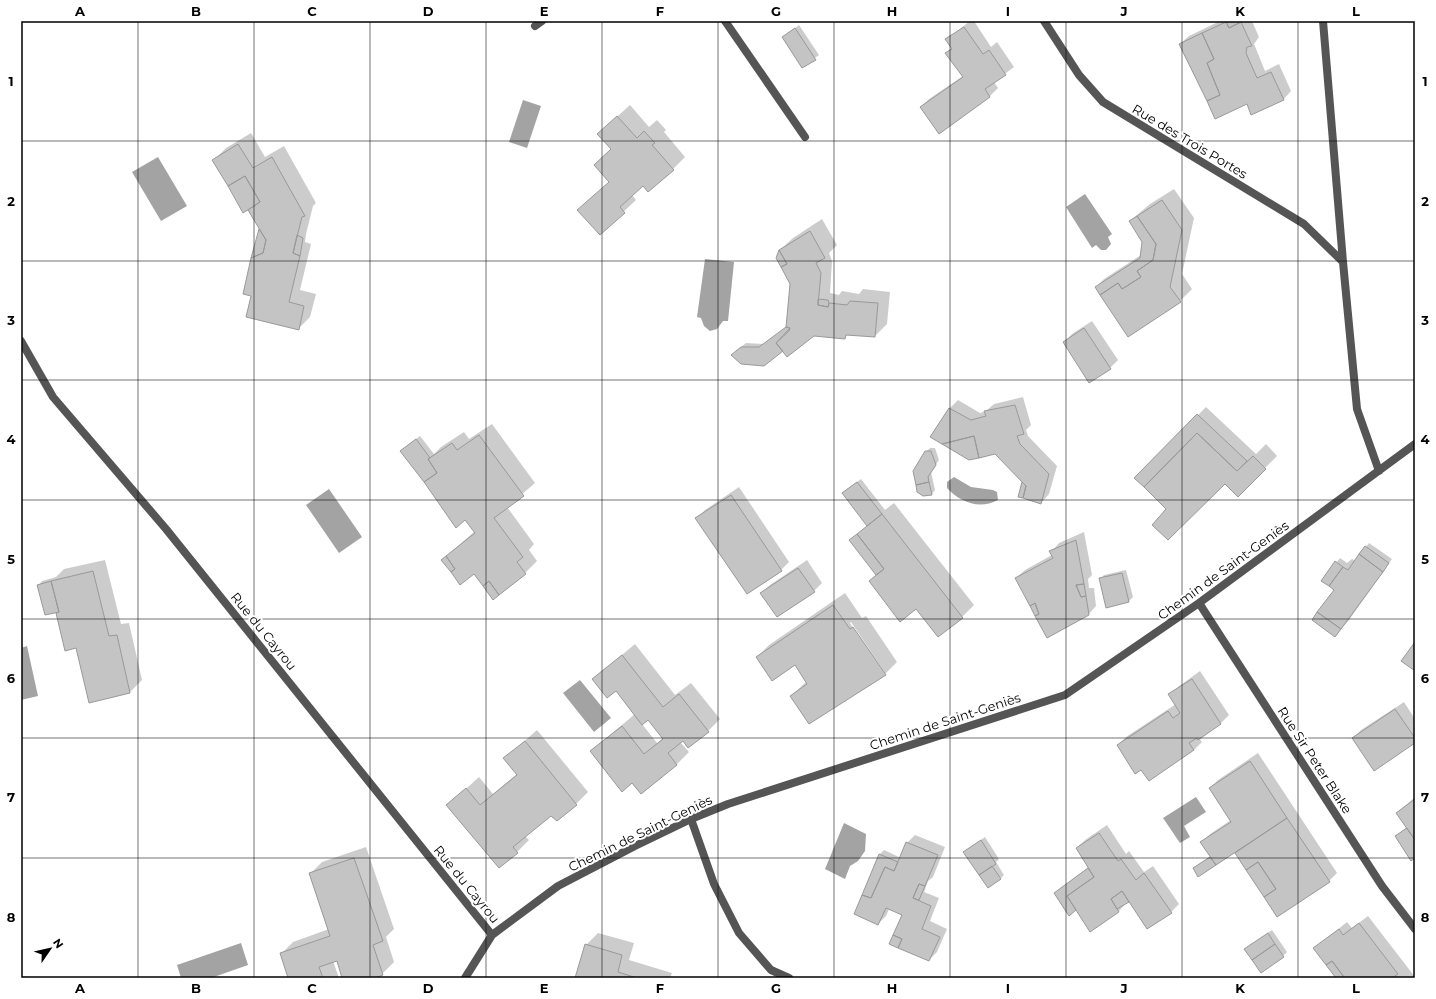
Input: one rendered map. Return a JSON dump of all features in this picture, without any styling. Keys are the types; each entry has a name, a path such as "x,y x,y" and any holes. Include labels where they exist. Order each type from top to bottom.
{"street":[{"path":"725,21 805,137"},
{"name":"Rue des Trois Portes","path":"1044,21 1079,75 1103,102 1304,224 1343,262"},
{"path":"1323,21 1357,410 1379,471"},
{"name":"Rue du Cayrou","path":"21,341 53,396 166,529 492,935"},
{"name":"Chemin de Saint-Geniès","path":"465,978 492,935 558,886 690,819 736,801 1065,695 1199,603 1415,444"},
{"name":"Rue Sir Peter Blake","path":"1199,603 1382,886 1415,929"},
{"path":"690,819 714,884 739,933 771,970 789,978"}],"shaded area":[{"path":"523,100 541,106 527,148 509,142"},
{"path":"158,157 187,206 161,221 132,172"},
{"path":"1085,194 1112,234 1108,237 1111,244 1106,250 1101,250 1096,245 1092,248 1066,207"},
{"path":"705,259 734,262 728,321 723,321 717,329 710,331 704,326 701,318 697,317"},
{"path":"954,477 971,487 993,490 997,492 998,500 984,504 964,501 947,488 947,482"},
{"path":"329,489 362,537 339,553 306,505"},
{"path":"27,646 38,696 21,700 21,648"},
{"path":"580,680 611,718 594,732 563,693"},
{"path":"1196,797 1206,812 1184,826 1190,837 1180,843 1163,818"},
{"path":"844,823 866,834 865,851 858,861 850,866 845,879 825,869"},
{"path":"241,943 248,965 211,978 181,978 177,965"}],"building":[{"path":"1241,21 1229,28 1226,22"},
{"path":"1226,22 1229,28 1241,22 1252,46 1247,47 1246,53 1257,78 1271,72 1284,100 1251,115 1247,104 1215,119 1207,101 1220,95 1207,63 1214,59 1202,33"},
{"path":"964,27 983,54 989,50 1006,75 985,89 990,97 939,134 920,107 963,77 945,53 952,49 945,39"},
{"path":"795,28 816,60 802,68 782,37"},
{"path":"1202,33 1214,59 1207,63 1220,95 1207,101 1179,44"},
{"path":"617,116 637,138 644,131 655,143 652,145 674,170 648,192 643,186 620,207 625,213 600,235 577,210 609,182 594,165 611,149 597,134"},
{"path":"238,144 253,168 272,157 305,216 302,217 293,253 300,256 289,302 304,306 299,330 246,317 251,296 243,294 251,258 263,253 266,240 248,210 260,202 245,176 228,186 212,160"},
{"path":"245,176 260,202 243,213 228,186"},
{"path":"1162,200 1182,230 1170,287 1181,302 1128,337 1100,295 1118,283 1122,289 1141,277 1137,271 1153,260 1156,244 1137,216"},
{"path":"1137,216 1156,244 1153,260 1137,271 1141,277 1122,289 1118,283 1100,295 1095,287 1140,258 1142,242 1129,221"},
{"path":"259,229 266,240 263,253 251,258"},
{"path":"810,231 825,258 816,263 821,273 818,305 828,307 829,303 847,305 850,301 878,303 875,337 846,335 845,339 814,336 787,357 776,343 790,328 786,327 790,284 781,267 787,264 779,250"},
{"path":"297,235 303,238 300,256 293,253"},
{"path":"779,250 787,264 781,267 776,258"},
{"path":"818,299 828,300 828,307 818,305"},
{"path":"786,327 790,328 789,331 776,343 783,351 764,366 741,364 731,355 741,347 759,347"},
{"path":"1084,328 1111,369 1089,383 1063,342"},
{"path":"1015,405 1024,434 1017,436 1020,444 1049,474 1041,504 1023,498 1026,486 995,454 979,458 974,436 942,444 930,437 949,408 971,420 986,416 984,411"},
{"path":"1197,414 1247,461 1237,471 1197,433 1144,487 1134,478"},
{"path":"1197,433 1237,471 1253,456 1266,469 1238,497 1225,484 1168,540 1152,525 1166,509 1144,487"},
{"path":"479,435 524,496 494,518 523,557 517,562 526,574 499,595 489,581 483,586 474,574 460,585 451,572 455,569 446,556 475,533 465,520 456,528 424,482 437,473 428,459 452,443 457,450"},
{"path":"974,436 979,458 969,460 942,444"},
{"path":"416,439 430,458 428,459 437,473 424,482 400,451"},
{"path":"925,451 931,451 936,465 928,477 929,482 916,485 913,471"},
{"path":"857,482 882,514 867,526 842,493"},
{"path":"929,482 932,495 923,496 917,492 916,485"},
{"path":"1022,482 1026,486 1023,498 1018,497"},
{"path":"731,495 782,571 747,594 695,518"},
{"path":"882,514 963,618 938,637 916,609 900,622 869,581 884,569 857,534"},
{"path":"857,534 884,569 876,575 849,540"},
{"path":"1076,540 1084,584 1076,585 1081,597 1086,596 1089,615 1047,638 1035,616 1039,614 1035,603 1030,606 1015,578 1053,558 1049,551"},
{"path":"1365,546 1389,563 1383,572 1359,554"},
{"path":"1359,554 1383,572 1341,629 1317,612 1334,590 1329,586 1343,567 1348,570"},
{"path":"446,556 455,569 451,572 441,560"},
{"path":"1335,561 1343,567 1329,586 1321,581"},
{"path":"798,568 815,592 777,617 760,593"},
{"path":"93,571 109,636 117,635 130,693 89,703 76,648 65,651 56,613 59,612 51,581"},
{"path":"1122,573 1129,602 1106,608 1099,578"},
{"path":"51,581 59,612 45,615 37,585"},
{"path":"489,581 499,595 493,600 483,586"},
{"path":"1084,584 1086,596 1081,597 1076,585"},
{"path":"1035,603 1039,614 1035,616 1030,606"},
{"path":"833,605 850,629 853,627 886,675 809,724 790,696 807,684 795,665 772,681 756,657"},
{"path":"1317,612 1341,629 1335,637 1312,620"},
{"path":"1415,642 1415,671 1401,661"},
{"path":"622,655 663,707 679,694 709,732 688,748 683,741 668,753 677,765 641,794 632,783 622,792 590,751 622,726 644,754 663,739 648,720 642,725 616,691 607,698 592,679"},
{"path":"1192,679 1221,724 1198,740 1197,738 1189,743 1194,750 1149,781 1141,770 1135,774 1117,745 1168,711 1173,718 1180,713 1168,694"},
{"path":"1395,709 1415,738 1415,743 1374,771 1352,738"},
{"path":"525,741 577,805 557,821 551,816 513,847 518,853 499,868 446,805 466,788 480,805 517,775 503,758"},
{"path":"1250,761 1287,818 1216,865 1200,842 1231,822 1209,788"},
{"path":"1415,799 1415,840 1396,813"},
{"path":"1287,818 1330,882 1277,917 1264,897 1276,889 1258,862 1246,870 1235,853"},
{"path":"1407,828 1415,840 1415,858 1411,861 1395,836"},
{"path":"1099,833 1118,861 1121,859 1136,880 1144,873 1172,913 1147,929 1122,891 1111,899 1119,912 1090,932 1067,896 1094,877 1076,848"},
{"path":"981,840 996,864 979,875 963,852"},
{"path":"906,842 938,855 925,886 919,884 913,898 931,906 922,929 940,937 929,961 898,948 902,939 893,935 902,915 886,908 878,925 854,914 862,895 871,898 885,867 894,871"},
{"path":"879,854 898,862 894,871 885,867 871,898 862,895"},
{"path":"1210,857 1216,865 1198,877 1193,868"},
{"path":"354,858 383,941 373,945 383,975 375,978 342,978 337,961 319,967 323,978 288,978 280,953 330,936 309,873"},
{"path":"1258,862 1276,889 1264,897 1246,870"},
{"path":"992,866 1001,879 988,888 979,875"},
{"path":"1088,868 1094,877 1067,896 1076,910 1069,916 1054,893"},
{"path":"919,884 925,886 919,900 913,898"},
{"path":"1122,891 1129,902 1117,909 1111,899"},
{"path":"1359,923 1398,974 1392,978 1342,978 1344,977 1332,961 1326,965 1313,948 1339,929 1343,935"},
{"path":"1268,933 1275,944 1252,960 1244,949"},
{"path":"893,935 902,939 898,948 889,944"},
{"path":"585,944 622,955 618,972 637,978 575,978"},
{"path":"1275,944 1284,957 1261,973 1252,960"},
{"path":"1332,961 1344,977 1336,978 1326,965"}]}
